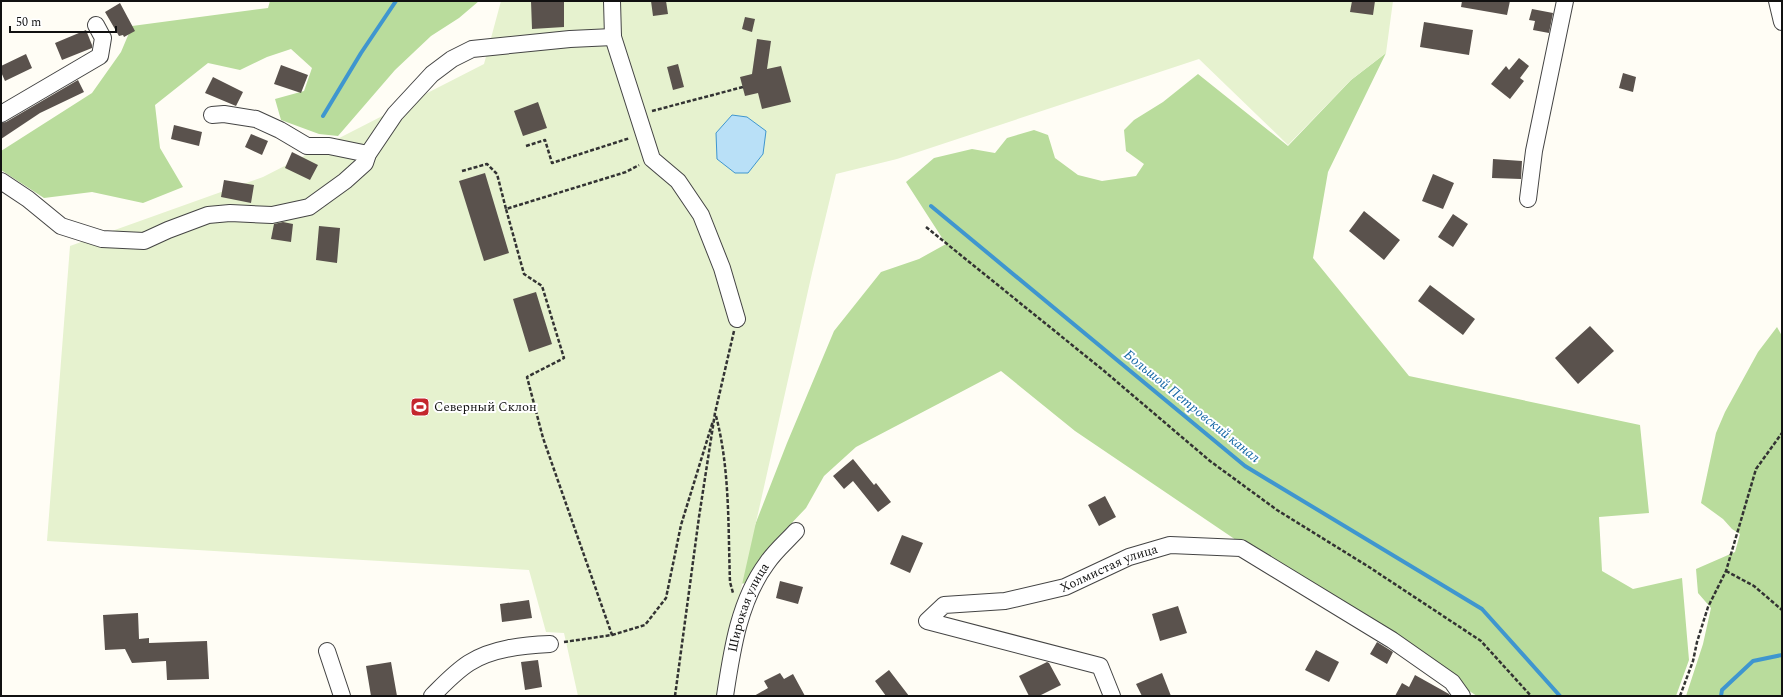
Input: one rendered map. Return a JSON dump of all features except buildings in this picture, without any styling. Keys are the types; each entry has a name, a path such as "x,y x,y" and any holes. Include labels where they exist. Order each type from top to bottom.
{"street":[{"path":"612,1 613,37 652,159 678,181 701,215 722,268 737,319"},
{"path":"1528,199 1534,151 1565,1"},
{"path":"1777,1 1782,22"},
{"path":"1,114 100,56 103,38 96,26"},
{"path":"1,181 28,199 61,226 102,239 144,241 208,215 272,215 309,206 345,181 364,163 368,154 394,114 432,74 452,59 472,49 570,39 613,37"},
{"path":"212,116 224,114 256,119 280,130 307,146 329,146 368,154"},
{"name":"Широкая улица","path":"725,696 730,663 746,601 767,562 796,531"},
{"name":"Холмистая улица","path":"1112,696 1100,666 927,621 944,605 1005,601 1065,587 1129,557 1170,545 1241,548 1392,640 1452,682 1462,696"},
{"path":"432,696 446,681 470,662 494,652 535,644 550,644"},
{"path":"327,651 342,696"}],"path":[{"path":"638,115 743,87"},
{"path":"526,146 545,140 552,163 644,134"},
{"path":"506,209 626,172 652,159"},
{"path":"462,171 487,164 497,174 524,274 542,286 564,358 527,377 543,438 612,634"},
{"path":"926,227 1104,370 1210,461 1277,510 1369,567 1481,641 1531,696"},
{"path":"550,644 612,634 645,625 666,598 681,525 715,413 737,319"},
{"path":"715,413 720,430 726,483 730,582 735,599"},
{"path":"675,696 699,516 715,413"},
{"path":"1680,696 1689,673 1708,607 1726,571 1756,468 1782,433"},
{"path":"1726,571 1754,586 1782,610"}],"green space":[{"path":"270,1 479,1 459,18 431,36 395,70 338,136 319,134 281,120 275,99 304,91 312,68 291,49 267,57 240,70 208,63 155,105 160,148 183,187 143,203 92,192 44,198 1,170 1,151 92,93 121,52 132,26 268,8"},
{"name":"Северный Склон","path":"501,1 1393,1 1386,53 1351,80 1288,145 1199,59 897,159 836,174 812,273 717,696 578,696 564,633 546,632 529,570 47,541 70,246 263,177 484,64"},
{"path":"1386,53 1328,172 1313,258 1409,376 1640,425 1649,513 1599,517 1602,571 1633,589 1682,578 1689,660 1676,696 1477,696 1270,563 1075,431 1001,371 856,447 824,476 806,508 767,549 747,583 739,584 737,571 787,443 834,331 881,272 919,259 946,244 906,182 934,158 972,149 995,153 1007,138 1034,130 1048,135 1055,158 1078,175 1102,181 1136,176 1144,164 1126,151 1124,130 1134,120 1163,102 1198,74 1288,146 1351,80"},
{"path":"1777,327 1782,336 1782,696 1686,696 1703,644 1711,608 1698,593 1696,569 1735,552 1740,534 1701,503 1716,433 1725,412 1758,352"}],"water":[{"path":"732,115 747,117 766,131 763,154 748,173 735,173 717,159 716,133"}],"waterway":[{"path":"323,116 361,53 396,1"},
{"name":"Большой Петровский канал","path":"931,206 1245,466 1482,609 1560,696"},
{"path":"1721,696 1722,690 1753,661 1782,655"}],"place":[{"name":"Северный Склон","path":"420,407"}]}
